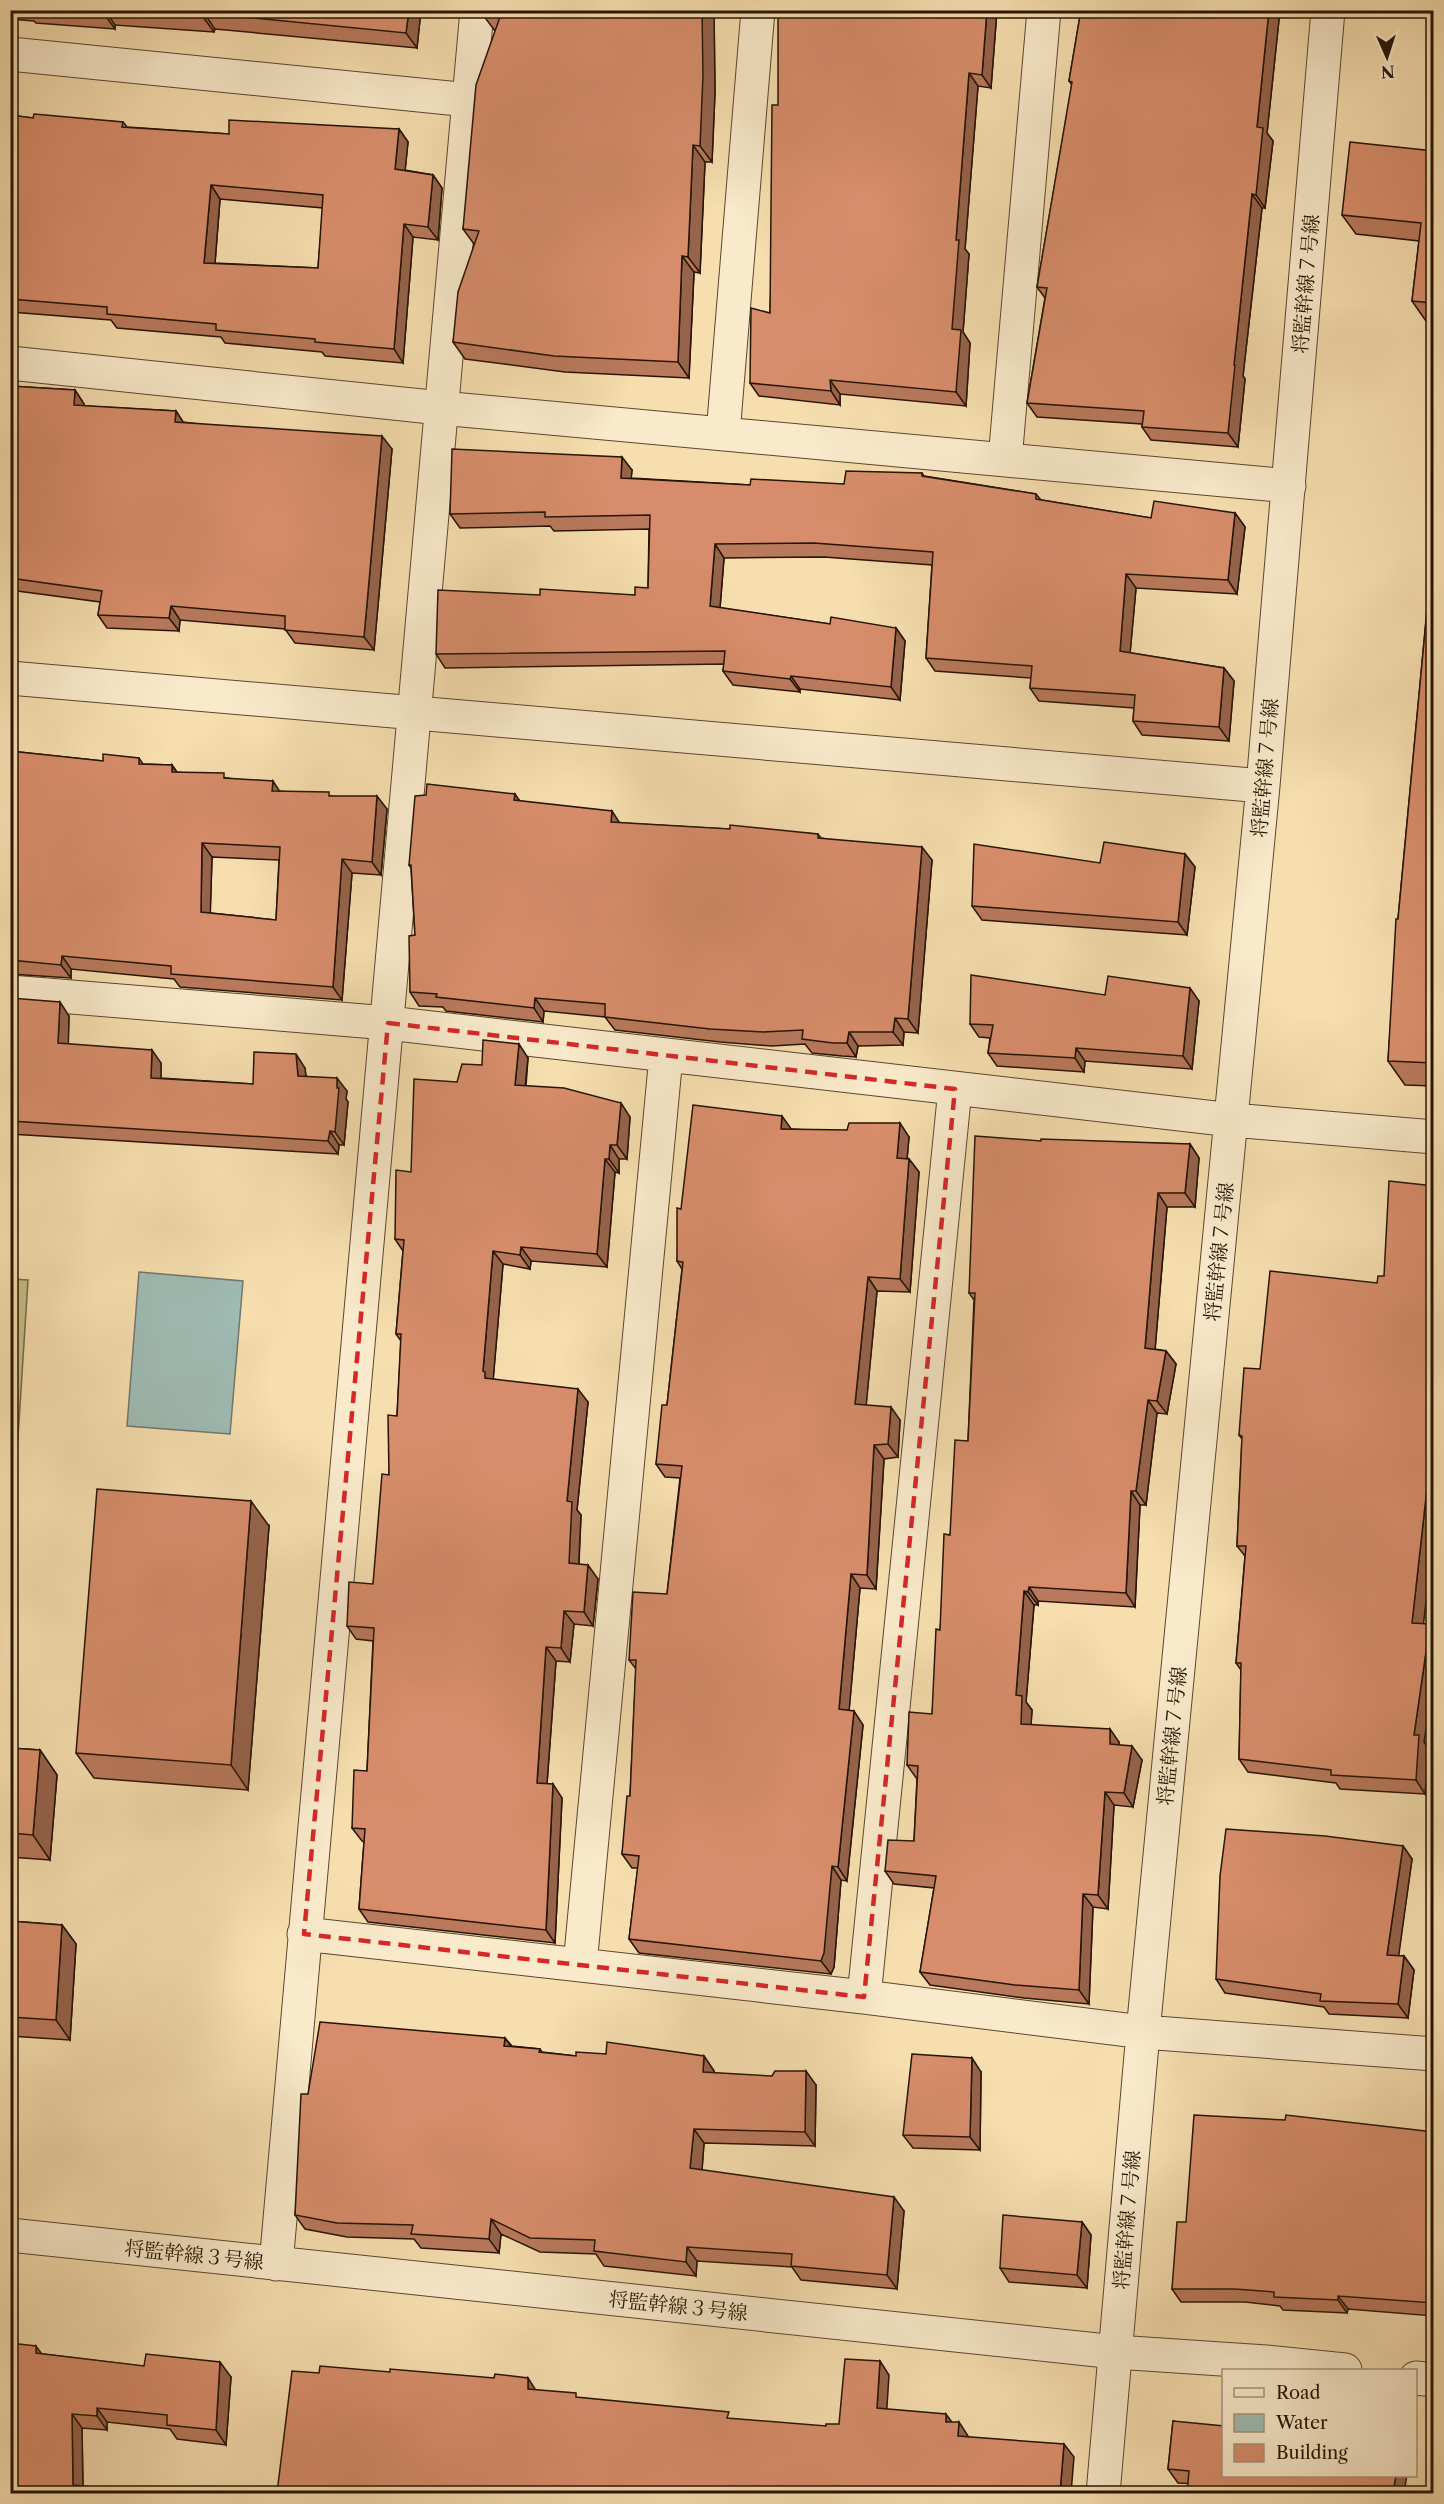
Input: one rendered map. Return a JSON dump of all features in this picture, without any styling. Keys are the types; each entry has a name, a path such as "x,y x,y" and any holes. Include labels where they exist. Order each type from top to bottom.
{"street":[{"path":"276,2264 477,10"},
{"path":"723,434 758,10"},
{"path":"1005,460 1044,10"},
{"name":"将監幹線７号線","path":"1103,2493 1143,2032 1263,786 1328,10"},
{"path":"10,54 469,100"},
{"path":"10,363 441,408 1289,486"},
{"path":"10,678 1263,786"},
{"path":"10,992 388,1023 1232,1120 1434,1137"},
{"path":"580,1965 666,1056"},
{"path":"864,1997 955,1089"},
{"path":"304,1934 864,1997 1143,2032 1434,2054"},
{"name":"将監幹線３号線","path":"10,2235 1116,2352 1335,2369"},
{"path":"1417,2378 1434,2380"}],"highlighted area":[{"path":"388,1023 955,1089 864,1997 304,1934"}],"shaded area":[{"path":"10,1279 28,1280 11,1547"}],"water":[{"path":"139,1272 243,1281 230,1434 127,1426"}],"building":[{"path":"60,10 104,10 104,14"},
{"path":"124,10 409,10 406,33 204,13 203,17"},
{"path":"485,10 702,10 703,75 700,146 693,145 688,257 682,256 678,362 554,356 453,342 458,292 479,231 463,229 476,85 500,17 483,15"},
{"path":"778,10 853,10 900,14 900,10 987,10 982,75 969,73 956,240 959,240 952,329 961,330 956,392 830,380 831,391 750,383 751,308 770,313 772,105 778,105"},
{"path":"1081,10 1269,10 1257,127 1263,128 1256,195 1252,194 1228,433 1142,427 1144,411 1027,403 1047,288 1037,287 1072,82 1069,81"},
{"path":"34,114 123,122 122,127 229,134 229,120 399,129 395,169 433,175 428,227 404,224 394,349 216,330 216,324 107,314 107,307 10,299 10,115 33,118","holes":["211,185 323,195 318,268 204,263"]},
{"path":"1350,142 1434,151 1434,303 1412,301 1421,223 1342,215"},
{"path":"10,386 75,390 74,405 176,411 175,422 382,436 364,637 285,630 285,616 171,606 169,618 98,615 102,591 10,578"},
{"path":"452,449 622,457 621,478 750,485 751,479 844,484 846,471 922,473 922,476 1036,494 1036,499 1151,518 1154,501 1235,513 1228,580 1126,574 1120,651 1224,668 1219,727 1133,721 1135,695 1030,688 1032,666 926,658 933,552 814,543 715,544 710,606 830,624 831,617 896,628 891,687 723,671 725,651 436,654 438,590 540,595 540,589 635,595 635,587 648,588 650,515 545,517 545,512 450,514"},
{"path":"1434,535 1434,1063 1388,1061 1396,919 1398,919"},
{"path":"10,751 103,761 103,754 139,758 139,764 172,765 172,772 224,773 224,778 273,781 272,791 329,792 329,796 377,796 372,862 342,859 333,987 171,974 171,966 62,956 61,965 10,960","holes":["202,843 280,847 276,920 201,912"]},
{"path":"427,784 515,794 514,800 612,811 611,822 730,829 730,825 818,834 818,838 922,847 908,1019 895,1018 893,1032 849,1032 847,1043 833,1043 802,1039 803,1030 763,1032 710,1029 605,1017 605,1004 535,998 534,1008 410,992 409,936 415,935 411,865 409,865 415,796 426,795"},
{"path":"1104,842 1185,854 1178,922 972,906 974,844 1100,863"},
{"path":"971,975 1105,995 1108,976 1190,988 1183,1056 1076,1048 1075,1058 988,1053 993,1025 970,1024"},
{"path":"10,998 60,1002 58,1043 152,1050 151,1078 253,1084 254,1052 296,1054 298,1076 337,1078 337,1088 339,1088 335,1132 330,1131 328,1141 10,1121"},
{"path":"483,1040 519,1044 515,1085 564,1088 621,1103 617,1145 610,1145 609,1159 605,1159 597,1254 521,1247 520,1255 493,1251 483,1371 485,1378 578,1389 567,1501 572,1502 569,1563 588,1565 584,1612 564,1611 561,1648 546,1647 537,1783 553,1784 546,1930 359,1909 365,1829 352,1828 354,1770 367,1771 374,1628 347,1626 349,1582 373,1584 382,1474 389,1475 388,1415 397,1416 401,1334 396,1334 404,1240 395,1239 396,1170 411,1172 414,1079 457,1082 462,1064 482,1065"},
{"path":"693,1105 782,1116 781,1129 847,1130 849,1123 900,1123 897,1158 909,1159 900,1279 868,1277 855,1404 891,1407 888,1444 874,1445 867,1575 851,1574 839,1709 854,1711 838,1867 832,1866 824,1953 821,1961 629,1939 639,1856 622,1854 627,1796 630,1796 636,1660 629,1660 633,1592 667,1594 682,1466 656,1464 662,1405 667,1405 683,1262 677,1261 677,1208 681,1209"},
{"path":"975,1136 1041,1141 1041,1139 1190,1144 1185,1193 1158,1193 1145,1348 1166,1351 1157,1401 1148,1400 1136,1491 1131,1491 1126,1593 1029,1587 1028,1592 1024,1591 1016,1695 1022,1696 1021,1724 1110,1729 1110,1744 1132,1746 1124,1793 1105,1792 1098,1895 1083,1894 1079,1990 1015,1985 920,1972 936,1876 885,1871 888,1840 914,1841 918,1766 907,1765 909,1712 932,1714 936,1629 940,1630 944,1534 950,1535 955,1440 968,1441 975,1293 969,1293"},
{"path":"1389,1181 1434,1186 1434,1452 1431,1452 1412,1623 1430,1624 1414,1735 1419,1735 1416,1780 1331,1775 1331,1770 1239,1759 1241,1663 1236,1663 1246,1546 1237,1546 1242,1436 1239,1435 1244,1368 1260,1369 1270,1271 1377,1283 1378,1276 1384,1276"},
{"path":"97,1489 251,1501 231,1765 76,1753"},
{"path":"10,1748 40,1750 33,1835 10,1833"},
{"path":"1226,1829 1325,1836 1403,1846 1387,1955 1404,1956 1398,2004 1320,2001 1321,1994 1216,1979 1220,1876"},
{"path":"10,1921 62,1925 56,2020 10,2017"},
{"path":"320,2022 505,2038 504,2046 540,2049 539,2052 576,2056 576,2052 606,2054 607,2042 704,2056 703,2072 772,2076 775,2071 806,2071 805,2132 694,2129 690,2168 894,2197 887,2275 791,2266 792,2254 687,2247 686,2262 594,2251 595,2240 530,2238 491,2219 489,2239 411,2234 413,2225 337,2223 295,2215 301,2094 308,2094"},
{"path":"912,2054 972,2058 970,2137 903,2135"},
{"path":"1194,2115 1285,2120 1286,2115 1434,2132 1434,2303 1338,2296 1338,2300 1274,2297 1274,2292 1235,2289 1172,2289 1177,2222 1186,2222"},
{"path":"1003,2215 1082,2222 1077,2275 1000,2268"},
{"path":"10,2343 36,2346 36,2353 144,2366 146,2354 220,2362 216,2430 167,2425 167,2415 97,2408 97,2416 72,2414 73,2485 159,2493 10,2493"},
{"path":"845,2359 880,2361 877,2408 946,2414 946,2422 959,2422 958,2436 1064,2444 1060,2493 277,2493 292,2371 319,2373 320,2366 390,2372 390,2369 494,2378 495,2374 528,2378 528,2389 576,2393 576,2397 729,2412 727,2418 826,2426 826,2424 839,2424"},
{"path":"1173,2421 1222,2426 1222,2477 1396,2477 1393,2493 1187,2493 1189,2471 1168,2469"}]}
